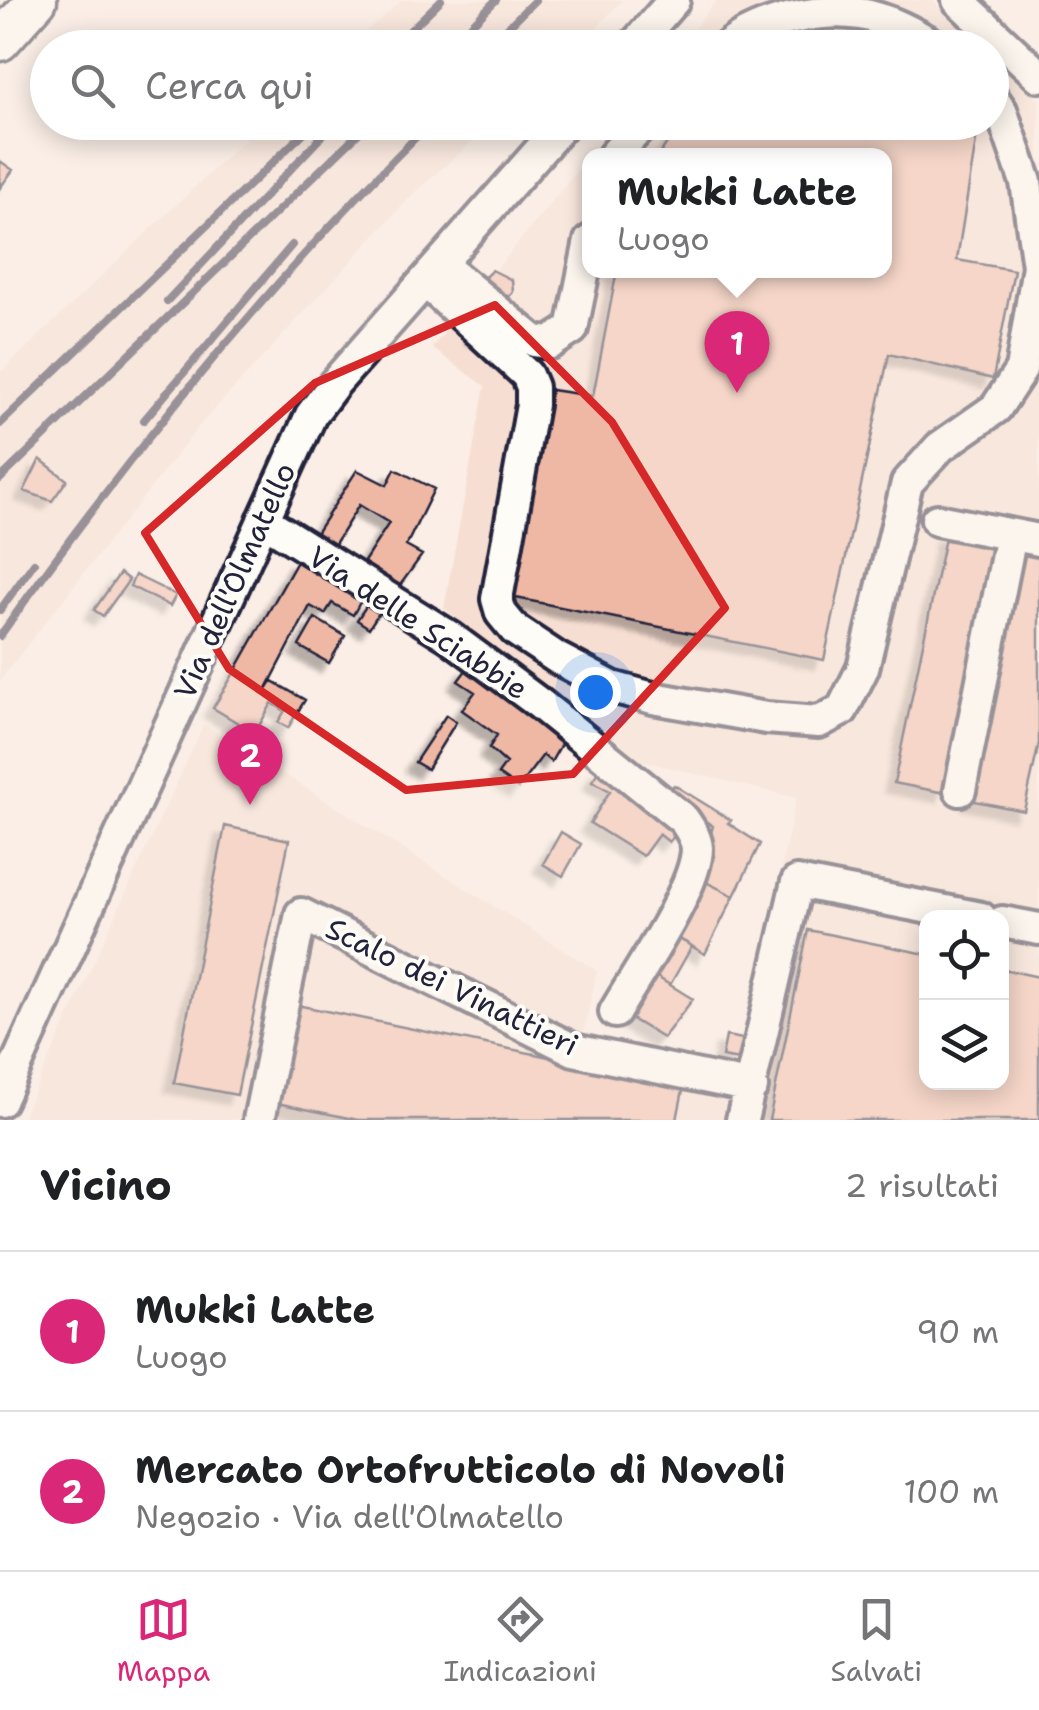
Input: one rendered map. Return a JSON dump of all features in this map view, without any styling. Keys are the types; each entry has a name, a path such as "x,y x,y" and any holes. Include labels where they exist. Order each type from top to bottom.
{"main road":[{"path":"0,41 37,0"}],"street":[{"path":"648,30 674,0"},
{"path":"958,0 990,30"},
{"path":"760,30 779,20 860,14 906,30"},
{"path":"1009,48 1039,76"},
{"path":"432,273 527,375 532,386 532,405 497,598 501,613 515,630 612,687 766,718 818,722 842,710 863,668 907,483 940,447 996,408 1021,370 1038,266 1026,182 1009,133"},
{"name":"Via dell'Olmatello","path":"0,1101 12,1041 312,414 334,383 549,140"},
{"path":"432,273 534,341 550,343 572,329 582,278"},
{"name":"Via delle Sciabbie","path":"262,520 450,638 540,704 684,820 694,834 695,862 676,907 615,1012"},
{"path":"938,520 1025,538 960,790"},
{"path":"742,1120 797,882 940,910"},
{"name":"Scalo dei Vinattieri","path":"259,1120 300,914 574,1050 752,1087"},
{"path":"1009,923 1039,929"}],"highlighted area":[{"path":"495,305 612,422 725,608 573,774 406,790 229,669 145,533 315,383"}],"shaded area":[{"path":"402,0 622,0 595,30 368,30"},
{"path":"717,0 932,0 965,30 693,30"},
{"path":"1009,72 1039,100 1039,1120 21,1120 204,724 597,971 583,1035 740,1065 796,798 631,758 444,608 485,386 432,348 582,165 582,278 892,278 892,148 596,148 602,140 1009,140"},
{"path":"244,140 474,140 416,191 200,425 0,680 0,373"}],"building":[{"path":"669,140 976,140 957,260 1014,270 993,379 889,354 824,660 511,597 551,390 593,396 615,278 892,278 892,148 664,148"},
{"path":"0,161 13,170 0,188"},
{"path":"492,270 512,280 513,292 475,336 469,292"},
{"path":"40,459 67,480 52,501 24,491"},
{"path":"395,469 434,489 406,546 422,555 393,595 358,571 389,523 359,505 330,552 311,541 357,470 387,485"},
{"path":"946,533 998,544 945,793 894,783"},
{"path":"1024,550 1039,553 1039,743 1024,811 970,800"},
{"path":"299,558 364,595 353,615 332,603 325,614 310,606 265,692 234,673"},
{"path":"120,573 129,580 103,616 94,610"},
{"path":"135,575 176,595 170,606 130,586"},
{"path":"370,600 382,608 369,628 357,620"},
{"path":"315,618 345,636 329,663 299,646"},
{"path":"469,666 564,739 551,762 543,755 518,788 498,774 506,763 489,748 497,735 462,710 475,692 458,681"},
{"path":"234,673 265,692 272,681 305,700 288,728 278,722 285,711 272,703 255,733 213,708"},
{"path":"446,715 456,722 427,769 415,762"},
{"path":"601,767 681,828 669,842 659,834 643,856 590,823 610,791 592,781"},
{"path":"674,785 731,820 728,823 760,844 734,896 698,878 713,826 665,794"},
{"path":"225,826 289,840 237,1095 174,1083"},
{"path":"561,832 581,844 563,876 543,864"},
{"path":"698,878 734,896 705,954 669,933"},
{"path":"808,930 919,953 919,1090 1009,1090 1009,971 1039,977 1039,1120 769,1120"},
{"path":"669,933 692,946 670,985 649,972"},
{"path":"649,972 693,999 663,1038 625,1015"},
{"path":"297,1005 684,1085 677,1120 358,1120 277,1103"},
{"path":"726,1036 743,1039 739,1060 722,1057"}],"railway":[{"path":"410,30 441,0"},
{"path":"466,30 496,0"},
{"path":"505,30 535,0"},
{"path":"0,424 296,140"},
{"path":"167,301 318,140"},
{"path":"0,479 351,140"},
{"path":"0,636 99,501 204,370 314,243 413,140"},
{"path":"144,420 292,245"},
{"path":"0,610 34,563"}],"place":[{"name":"Mukki Latte","path":"737,393"},
{"name":"Mercato Ortofrutticolo di Novoli","path":"250,805"}]}
